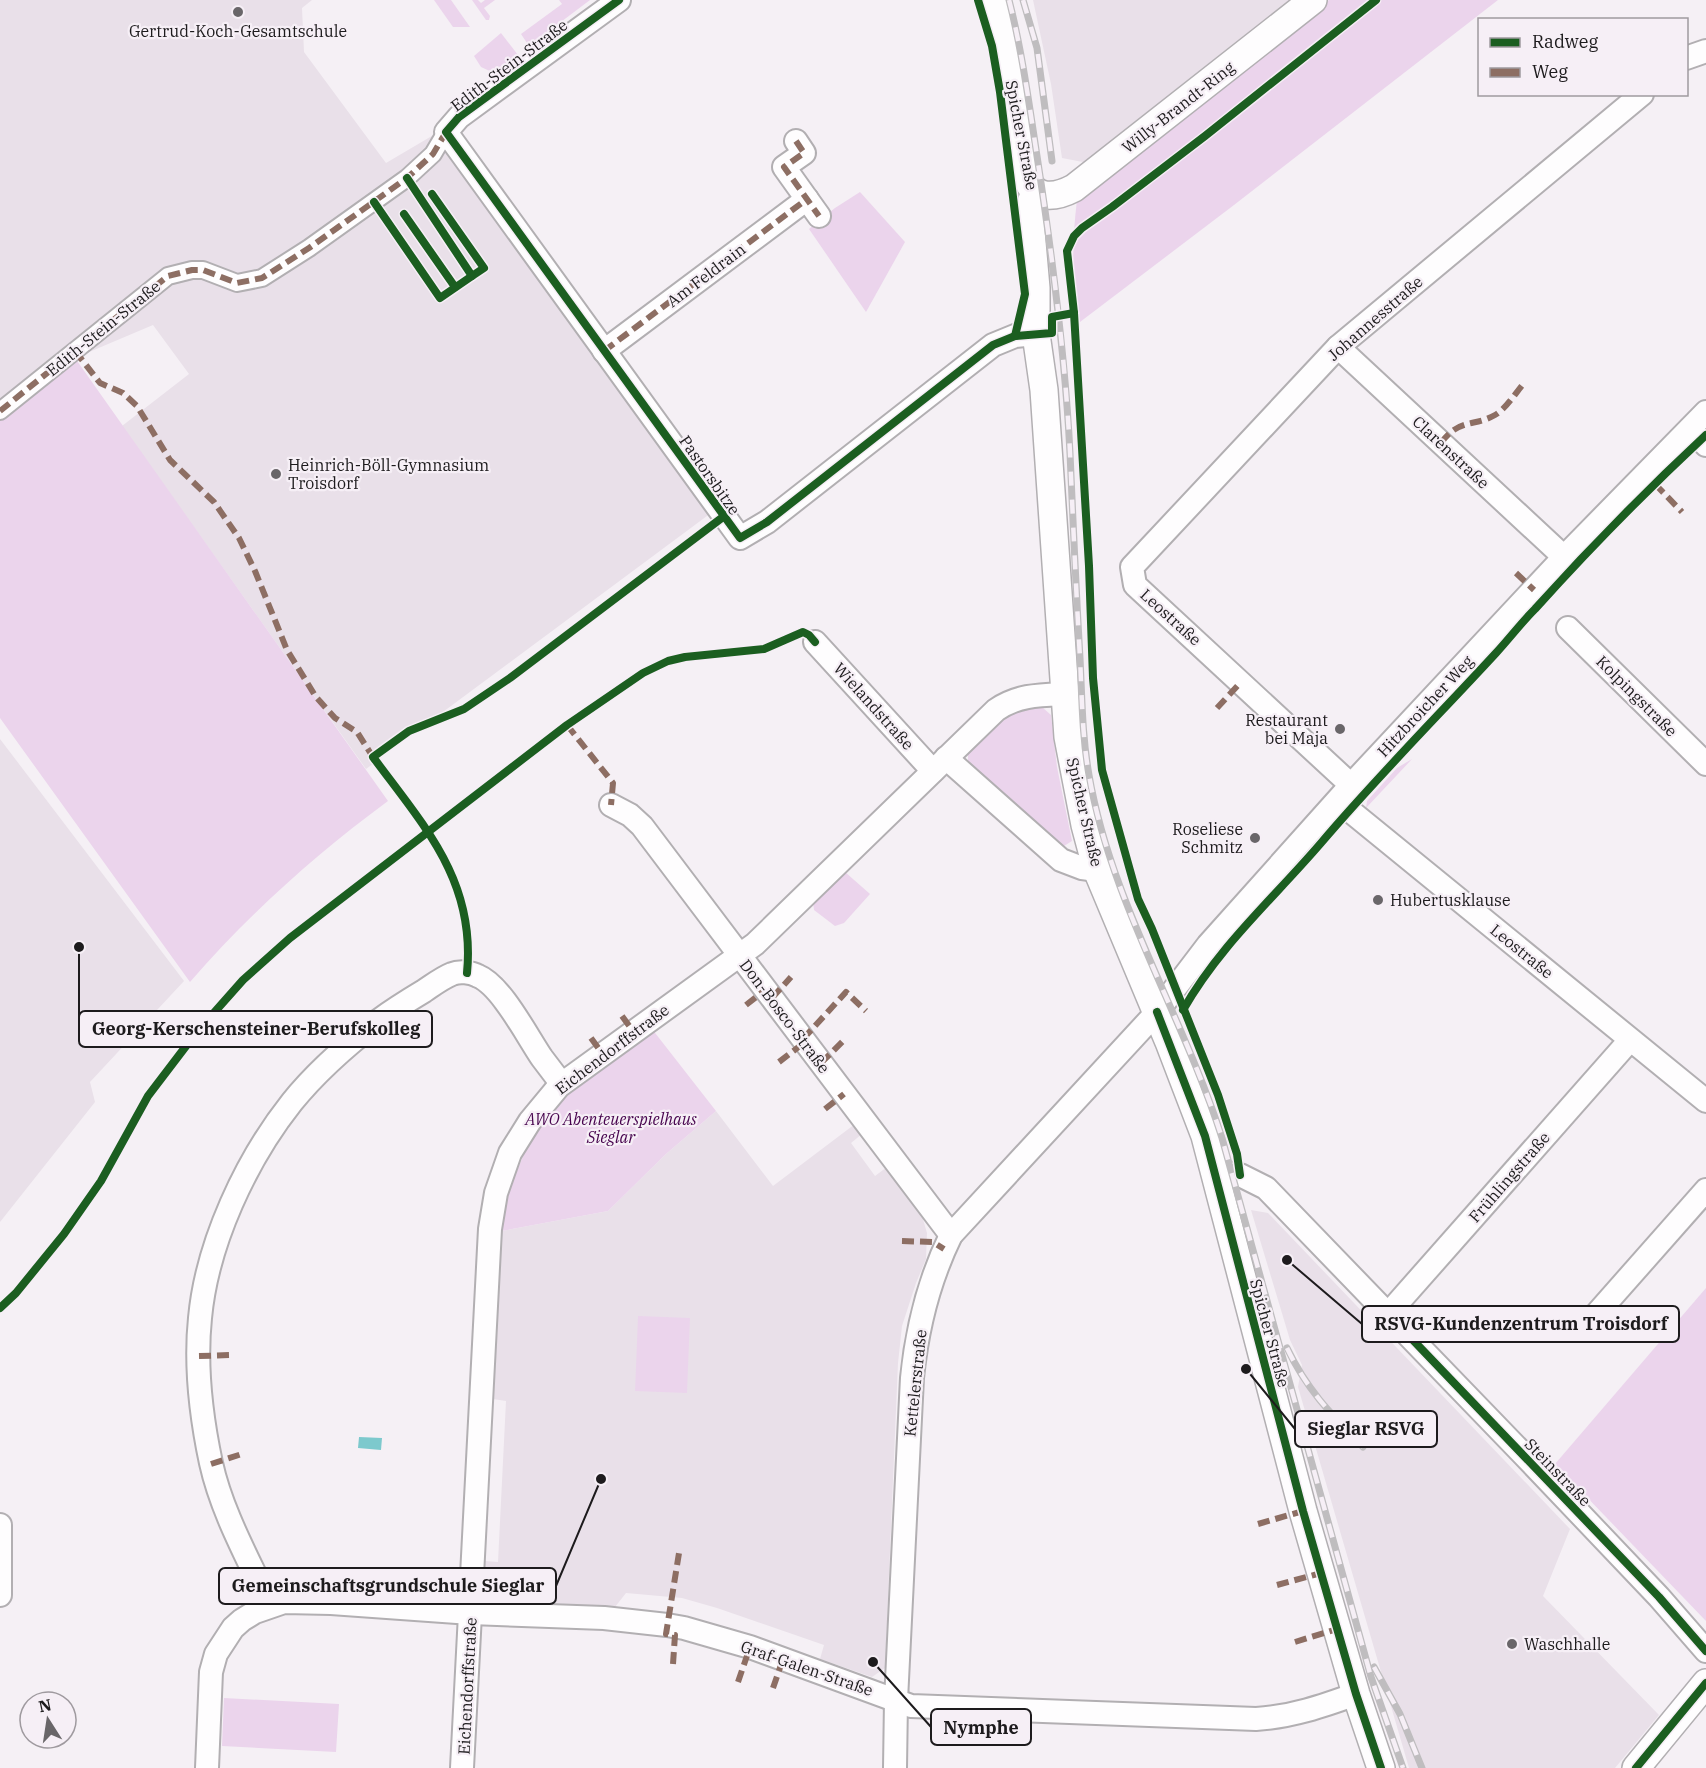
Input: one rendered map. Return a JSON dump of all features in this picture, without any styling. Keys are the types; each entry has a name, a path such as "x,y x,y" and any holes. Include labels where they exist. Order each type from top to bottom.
{"street":[{"name":"Edith-Stein-Straße","path":"0,411 168,276 192,270 203,270 237,283 262,278 281,266 374,202 421,166 433,154 446,132 459,117 619,0"},
{"name":"Spicher Straße","path":"994,0 1010,72 1026,176 1035,192 1029,208 1036,288 1036,334 1044,390 1068,737 1084,825 1097,870 1157,1012 1205,1136 1304,1511 1356,1694 1381,1768"},
{"name":"Willy-Brandt-Ring","path":"1035,192 1052,195 1074,188 1313,0"},
{"path":"1688,57 1706,51"},
{"name":"Johannesstraße","path":"1132,567 1338,347 1640,96"},
{"name":"Pastorsbitze","path":"446,132 740,538 767,522 993,345 1015,336 1036,334"},
{"name":"Am Feldrain","path":"604,351 813,207 784,167 804,153 796,141"},
{"name":"Clarenstraße","path":"1338,347 1564,557"},
{"name":"Hitzbroicher Weg","path":"1157,1012 1208,945 1344,793 1564,557 1706,412"},
{"path":"1690,429 1706,445"},
{"name":"Leostraße","path":"1132,567 1135,585 1344,793 1630,1040 1706,1101"},
{"name":"Kolpingstraße","path":"1568,628 1702,754"},
{"name":"Wielandstraße","path":"815,642 939,764 1061,860 1082,868 1097,870"},
{"name":"Eichendorffstraße","path":"462,1768 490,1229 496,1193 510,1153 530,1121 561,1083 739,956 791,909 996,710 1009,700 1065,694"},
{"name":"Don-Bosco-Straße","path":"611,805 630,815 642,826 951,1235"},
{"path":"270,1606 231,1521 216,1480 204,1426 199,1386 200,1318 206,1280 225,1221 261,1146 293,1101 348,1046 386,1014 452,974 478,975 496,988 561,1083"},
{"name":"Kettelerstraße","path":"895,1768 896,1700 915,1355 927,1295 935,1270 951,1235 1157,1012"},
{"name":"Frühlingstraße","path":"1388,1314 1630,1040"},
{"name":"Steinstraße","path":"1215,1171 1240,1175 1266,1188 1659,1597 1706,1651"},
{"path":"1586,1328 1706,1190"},
{"path":"0,1525 0,1595"},
{"name":"Graf-Galen-Straße","path":"207,1768 211,1672 216,1654 233,1628 242,1620 270,1606 284,1602 604,1618 684,1628 783,1659 911,1707 1256,1719 1274,1718 1321,1707 1356,1694"},
{"path":"1636,1768 1706,1683"}],"shaded area":[{"path":"0,0 312,0 302,8 304,52 386,163 442,130 711,513 366,769 122,426 189,374 153,325 75,358 0,419"},
{"path":"1033,0 1296,0 1088,163 1062,158 1051,84"},
{"path":"0,739 184,981 90,1082 95,1102 0,1222"},
{"path":"716,1111 773,1186 855,1124 862,1134 851,1143 875,1176 887,1167 920,1209 927,1233 926,1259 902,1326 898,1363 885,1668 872,1677 820,1659 824,1645 682,1598 626,1593 615,1607 496,1600 483,1586 485,1561 498,1562 506,1401 493,1399 502,1231 608,1211 666,1154"},
{"path":"1251,1210 1268,1213 1570,1529 1543,1596 1659,1715 1615,1768 1409,1768 1298,1387 1302,1365 1290,1340"}],"green space":[{"path":"434,0 451,0 470,27 453,27"},
{"path":"472,0 478,0 481,3 485,0 495,0 484,8 490,16 489,20 486,20"},
{"path":"559,0 590,0 529,46 521,34 562,4"},
{"path":"1329,0 1498,0 1080,322 1073,261 1077,200"},
{"path":"501,33 518,55 494,73 481,67 474,56"},
{"path":"860,192 905,242 866,312 809,229"},
{"path":"75,358 388,801 284,886 236,932 190,982 0,718 0,419"},
{"path":"1042,707 1051,715 1057,767 1072,841 1064,846 968,764 968,753 1006,715 1020,709"},
{"path":"1412,759 1366,808 1367,801 1397,768"},
{"path":"845,872 870,894 844,923 835,926 814,910 813,902"},
{"name":"AWO Abenteuerspielhaus Sieglar","path":"652,1029 716,1111 666,1154 608,1211 502,1231 506,1195 526,1150 567,1091"},
{"path":"1706,1288 1706,1621 1555,1464"},
{"path":"638,1316 690,1318 687,1393 635,1391"},
{"path":"224,1698 339,1704 336,1752 222,1746"}],"water":[{"path":"359,1437 382,1438 381,1450 358,1448"}],"railway":[{"path":"1009,0 1028,97 1057,304 1068,416 1084,731 1089,775 1099,822 1130,914 1188,1047 1222,1138 1371,1677 1403,1768"},
{"path":"1023,0 1037,48 1052,161"},
{"path":"1287,1348 1311,1389 1363,1447"},
{"path":"1374,1667 1400,1714 1422,1768"}],"marked path":[{"path":"0,411 168,276 192,270 203,270 237,283 262,278 309,248 407,178 433,154 446,132"},
{"path":"796,141 804,153 784,167 819,216"},
{"path":"604,351 807,199"},
{"path":"75,351 100,383 123,393 137,406 170,460 214,502 239,538 287,650 316,697 335,718 357,732 373,757"},
{"path":"1441,443 1460,426 1495,415 1525,382"},
{"path":"1655,484 1682,512"},
{"path":"1516,573 1534,590"},
{"path":"1217,708 1241,682"},
{"path":"567,725 613,783 611,805"},
{"path":"772,998 791,977"},
{"path":"746,1005 765,990"},
{"path":"803,1039 846,992 866,1011"},
{"path":"622,1016 633,1031"},
{"path":"591,1038 602,1053"},
{"path":"821,1063 844,1040"},
{"path":"779,1062 805,1042"},
{"path":"825,1109 844,1094"},
{"path":"902,1241 933,1242 944,1249"},
{"path":"199,1356 233,1355"},
{"path":"211,1464 245,1453"},
{"path":"1258,1524 1303,1511"},
{"path":"673,1664 675,1635 666,1634 679,1553"},
{"path":"1277,1585 1321,1573"},
{"path":"1295,1642 1337,1629"},
{"path":"738,1682 750,1647"},
{"path":"773,1688 783,1659"}],"cycle path":[{"path":"619,0 459,117 446,132 740,538 767,522 993,345 1015,336 1052,333 1052,317 1074,313"},
{"path":"978,0 992,46 1000,92 1025,294 1015,336"},
{"path":"1240,1175 1237,1154 1218,1095 1138,899 1102,770 1093,678 1089,566 1074,313 1067,251 1074,236 1082,228 1205,136 1376,0"},
{"path":"407,178 472,276 484,268 432,194"},
{"path":"374,202 440,298 472,276"},
{"path":"404,214 455,287"},
{"path":"1183,1010 1213,964 1230,943 1364,794 1597,542 1706,435"},
{"path":"467,973 468,940 455,882 428,831 373,757 409,731 464,709 510,678 723,517"},
{"path":"0,1308 16,1293 64,1234 101,1181 148,1096 196,1033 243,980 290,938 567,725 643,673 668,661 685,657 764,649 803,632 815,642"},
{"path":"1157,1012 1205,1136 1303,1511 1356,1694 1381,1768"},
{"path":"1388,1314 1659,1597 1706,1651"},
{"path":"1636,1768 1706,1683"}],"place":[{"name":"Gertrud-Koch-Gesamtschule","path":"238,12"},
{"name":"Heinrich-Böll-Gymnasium Troisdorf","path":"276,474"},
{"name":"Restaurant bei Maja","path":"1340,729"},
{"name":"Roseliese Schmitz","path":"1255,838"},
{"name":"Hubertusklause","path":"1378,900"},
{"name":"Georg-Kerschensteiner-Berufskolleg","path":"79,947"},
{"name":"RSVG-Kundenzentrum Troisdorf","path":"1287,1260"},
{"name":"Sieglar RSVG","path":"1246,1369"},
{"name":"Gemeinschaftsgrundschule Sieglar","path":"601,1479"},
{"name":"Waschhalle","path":"1512,1644"},
{"name":"Nymphe","path":"873,1662"}]}
